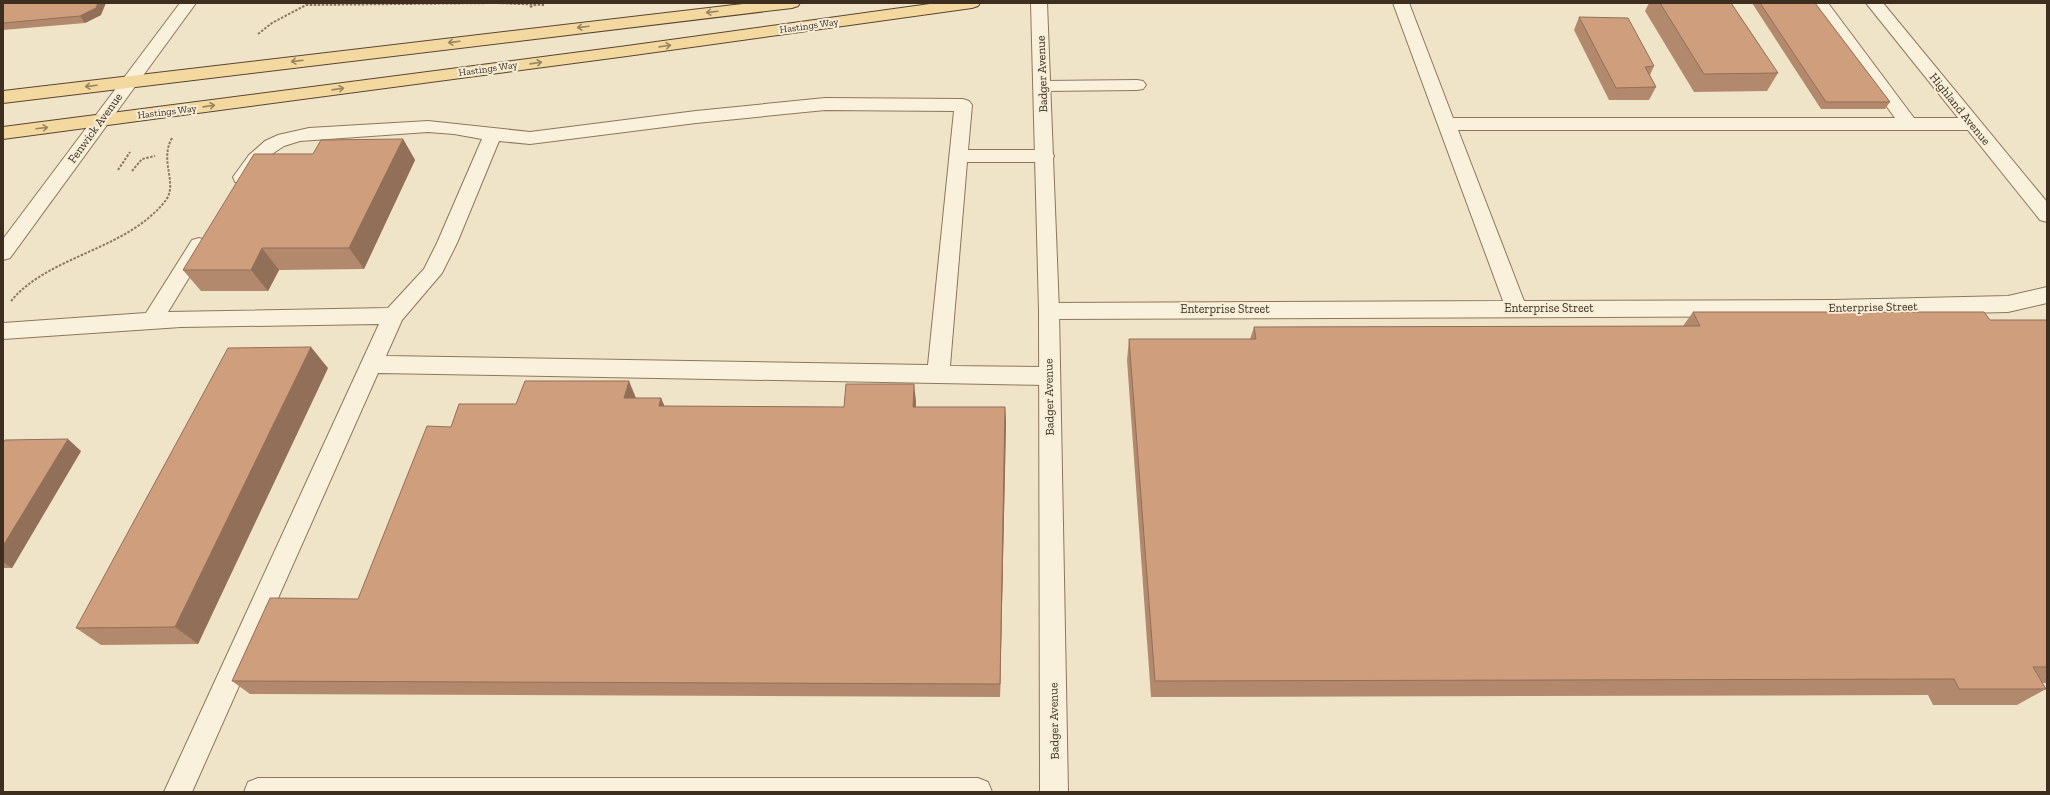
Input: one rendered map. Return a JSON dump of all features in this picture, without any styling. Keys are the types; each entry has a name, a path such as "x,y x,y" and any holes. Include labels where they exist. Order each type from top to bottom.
{"main road":[{"path":"3,97 792,3"},
{"name":"Hastings Way","path":"3,133 972,3"}],"street":[{"name":"Fenwick Avenue","path":"3,253 188,3"},
{"name":"Badger Avenue","path":"1040,3 1049,311 1054,792"},
{"path":"1401,3 1516,308"},
{"path":"1820,3 1909,124"},
{"name":"Highland Avenue","path":"1874,3 2047,215"},
{"path":"1043,86 1137,85"},
{"path":"235,189 256,158 264,150 284,139 308,134 418,127 454,128 492,136 530,138 696,117 825,104 963,105 938,374"},
{"path":"1447,124 1972,124"},
{"path":"178,792 392,316 432,273 448,243 492,136"},
{"path":"958,156 1045,156"},
{"path":"152,321 210,228"},
{"name":"Enterprise Street","path":"1049,311 1516,308 1834,308 2000,304 2047,294"},
{"path":"3,331 152,321 392,316"},
{"path":"371,364 1049,376"},
{"path":"258,792 978,792"}],"path":[{"path":"258,34 272,23 306,5 546,5"},
{"path":"10,302 18,292 33,281 128,231 155,211 165,200 170,190 171,180 166,153 172,138"},
{"path":"118,170 130,152"},
{"path":"132,172 142,159 155,156"}],"building":[{"path":"3,3 98,3 96,8 80,16 3,23"},
{"path":"1660,3 1731,3 1778,73 1704,74"},
{"path":"1760,3 1815,3 1890,102 1826,102"},
{"path":"1579,17 1628,18 1654,66 1645,67 1656,87 1616,88"},
{"path":"403,139 349,248 262,248 251,270 183,270 254,154 313,154 321,140"},
{"path":"1693,312 1984,312 1990,320 2047,320 2047,667 2033,667 2046,689 1959,689 1954,679 1155,681 1129,339 1256,339 1254,327 1700,326"},
{"path":"311,347 175,627 76,628 228,348"},
{"path":"525,381 629,381 624,398 661,398 659,406 844,407 846,384 914,384 913,407 1005,407 1000,684 232,681 270,598 358,599 427,426 451,427 459,404 516,404"},
{"path":"68,439 3,546 3,443 5,440"}]}
